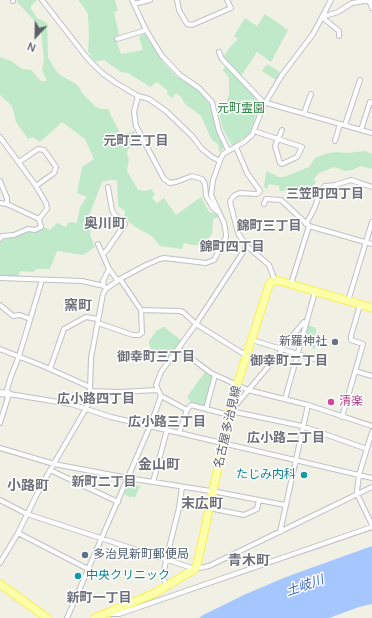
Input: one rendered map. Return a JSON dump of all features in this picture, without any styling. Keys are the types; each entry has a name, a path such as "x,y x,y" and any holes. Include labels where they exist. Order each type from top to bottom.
{"main road":[{"path":"275,280 372,308"},
{"name":"名古屋多治見線","path":"195,569 237,385 269,285 275,280"},
{"path":"95,618 150,596 195,569"},
{"path":"0,584 47,618"}],"street":[{"path":"42,0 88,59 116,83 138,96 149,99 166,111 192,136 202,149 220,161"},
{"path":"150,0 133,2 146,30 162,56 173,68 199,88 212,102 219,131 228,150"},
{"path":"178,0 179,10 188,24 192,25 230,8 227,0"},
{"path":"0,278 82,281 105,287 146,265 164,258 206,263 214,260 226,237 226,229 211,195 213,180 223,154 236,147 252,135 266,103 282,75 314,34 331,0"},
{"path":"322,16 338,12 352,3 370,1 372,8"},
{"path":"322,16 339,31 339,36"},
{"path":"117,39 146,30"},
{"path":"219,52 222,59 263,102 372,133"},
{"path":"345,125 360,80"},
{"path":"304,113 311,94"},
{"path":"138,96 134,112 136,126 164,179 170,183 192,176 202,180 205,184 206,196 213,208 219,213"},
{"path":"361,130 370,102 372,102"},
{"path":"334,141 340,124"},
{"path":"254,131 278,139 302,147 297,157 282,164 280,163 275,146 278,139 282,130"},
{"path":"0,137 36,186 46,203 47,209 38,219"},
{"path":"236,147 247,173 260,189 257,194 240,193 235,195 230,202 239,235 247,246 269,265 275,280"},
{"path":"19,162 38,150 44,150 56,167 54,173 36,186"},
{"path":"291,284 308,225 321,190 325,186 335,185 351,180 372,187"},
{"path":"0,181 7,204"},
{"path":"103,254 108,250 125,224 114,214 112,210 108,187"},
{"path":"264,204 266,199 281,200 308,225 372,244"},
{"path":"0,203 7,204 38,219 41,228 35,230 28,229 14,235 2,236 0,239"},
{"path":"348,301 372,222"},
{"path":"50,369 64,329 86,317 133,335 139,335 142,333 142,310 109,269 98,244"},
{"path":"187,410 161,396 156,385 161,372 179,349 247,246"},
{"path":"0,562 18,533 26,514 50,470 89,403 91,358 105,287 103,281 109,269"},
{"path":"0,423 5,394 19,356 42,280"},
{"path":"285,399 315,292"},
{"path":"0,305 13,316 20,316 30,319"},
{"path":"342,417 363,344 351,340 360,305"},
{"path":"142,310 183,312 196,324 247,356"},
{"path":"236,405 304,322"},
{"path":"252,340 314,359"},
{"path":"0,349 50,369 90,389 120,392 157,390"},
{"path":"179,349 215,375 248,390 308,405 372,426"},
{"path":"355,371 372,376"},
{"path":"206,409 215,375"},
{"path":"5,394 71,404 111,417 372,478"},
{"path":"67,618 118,502 161,396"},
{"path":"178,433 187,410 191,405 302,426 367,449"},
{"path":"280,532 302,426 308,405"},
{"path":"153,482 167,430"},
{"path":"107,614 119,614 372,526 357,494 359,475 372,432"},
{"path":"0,448 54,464 285,505"},
{"path":"50,470 118,502"},
{"path":"167,586 163,578 179,508 182,487"},
{"path":"0,500 26,514 195,569 208,566 372,487"},
{"path":"209,508 244,515 257,509 259,500"},
{"path":"18,533 88,569"}],"green space":[{"path":"17,0 37,0 31,6 31,9 37,18 47,23 48,57 60,75 76,84 80,88 81,92 96,107 108,109 121,135 134,131 139,143 128,149 127,154 129,159 127,171 138,190 145,191 151,189 155,194 152,198 157,203 164,198 176,215 201,197 209,212 218,214 219,217 213,219 212,234 203,245 184,243 182,249 160,246 152,236 135,227 124,218 125,211 118,206 117,182 116,180 109,180 102,182 89,216 91,224 90,235 95,247 83,255 57,251 50,269 37,269 33,272 20,271 18,278 0,277 0,242 28,232 40,231 44,227 50,230 57,223 66,227 69,222 77,223 80,207 87,197 77,193 82,167 94,159 85,139 62,122 40,142 33,137 28,139 16,122 12,106 0,95 0,57 11,61 22,69 31,70 41,81 47,81 42,70 44,60 41,28"},
{"path":"78,0 115,0 118,11 114,12 119,35 115,37 121,54 143,50 139,36 145,34 163,62 177,77 197,89 211,107 218,135 224,147 222,150 219,152 218,144 213,141 201,116 184,103 182,98 176,93 172,98 167,94 168,91 157,82 150,87 128,73 121,72 104,60 94,62 88,51 88,14"},
{"name":"元町霊園","path":"265,14 288,30 271,62 257,52 239,79 261,102 249,134 232,146 223,129 219,114 222,113 229,95 229,78 223,70 228,63 223,57 238,39 234,36 245,18 257,26"},
{"path":"267,64 281,73 276,80 262,71"},
{"path":"365,151 372,154 372,169 361,166 345,171 334,167 319,173 314,179 316,182 311,188 280,191 279,186 269,184 267,189 264,187 266,171 279,177 284,177 309,167 315,158 328,153"},
{"path":"308,325 316,328 315,349 309,347 311,340 305,338"},
{"path":"164,327 182,341 166,363 152,352 149,344 149,341 157,330"},
{"path":"205,372 213,377 205,407 191,402 187,397"},
{"path":"129,482 140,486 135,498 132,496 131,498 124,494"}],"water":[{"name":"土岐川","path":"372,546 372,604 329,618 199,618 246,594 286,577"}],"place":[{"name":"新羅神社","path":"335,342"},
{"name":"清楽","path":"331,402"},
{"name":"たじみ内科","path":"304,475"},
{"name":"多治見新町郵便局","path":"85,555"},
{"name":"中央クリニック","path":"78,576"}],"district":[{"name":"元町三丁目","path":"136,141"},
{"name":"三笠町四丁目","path":"325,194"},
{"name":"奥川町","path":"105,224"},
{"name":"錦町三丁目","path":"269,226"},
{"name":"錦町四丁目","path":"232,247"},
{"name":"窯町","path":"78,306"},
{"name":"御幸町三丁目","path":"156,357"},
{"name":"御幸町二丁目","path":"289,361"},
{"name":"広小路四丁目","path":"96,399"},
{"name":"広小路三丁目","path":"167,422"},
{"name":"広小路二丁目","path":"286,438"},
{"name":"金山町","path":"159,465"},
{"name":"新町二丁目","path":"104,482"},
{"name":"小路町","path":"28,486"},
{"name":"末広町","path":"202,504"},
{"name":"青木町","path":"249,561"},
{"name":"新町一丁目","path":"99,598"}]}
